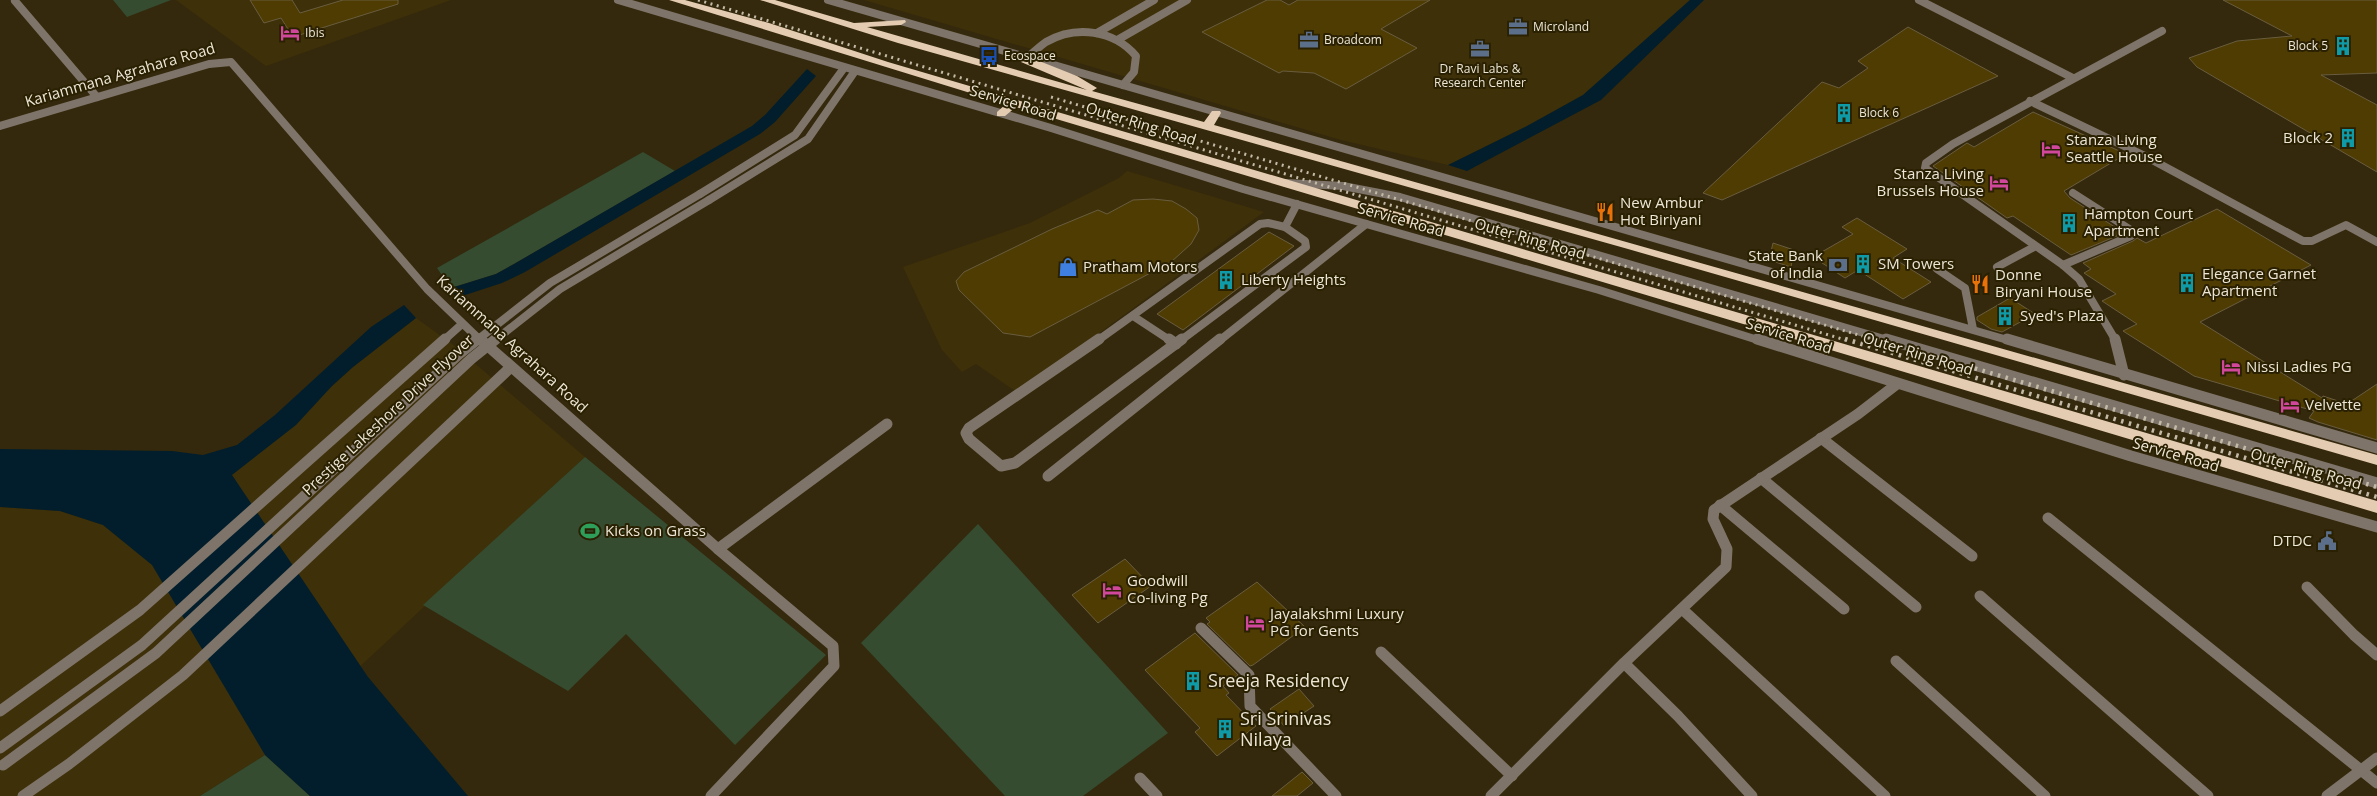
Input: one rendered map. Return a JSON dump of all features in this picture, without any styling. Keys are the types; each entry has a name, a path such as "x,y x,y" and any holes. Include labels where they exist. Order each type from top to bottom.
{"highway":[{"name":"Outer Ring Road","path":"674,0 804,37 884,64 1014,103 2377,507"},
{"path":"709,0 769,17 804,37"},
{"name":"Outer Ring Road","path":"766,0 848,25 1632,246 2377,460"},
{"path":"848,25 901,22"},
{"path":"1015,54 1035,65 1083,82 1108,99"},
{"path":"1001,114 1014,103"},
{"path":"1207,127 1216,113"}],"street":[{"name":"Service Road","path":"618,0 1297,204 1599,290 2131,456 2376,527"},
{"path":"828,0 1216,113 1973,328 2124,375 2377,448"},
{"path":"1097,33 1154,0"},
{"path":"1119,39 1187,0"},
{"path":"1919,0 2073,78"},
{"path":"15,1 98,97"},
{"path":"2124,375 2116,342 2079,279 2063,265 2034,247 1926,168 1926,162 1952,144 2162,31"},
{"path":"1028,57 1039,47 1065,36 1097,33 1119,39 1132,49 1137,62 1133,74 1122,85"},
{"name":"Kariammana Agrahara Road","path":"0,126 209,64 231,62 427,289 451,314 718,549 833,646 834,666 711,796"},
{"name":"Prestige Lakeshore Drive Flyover","path":"2,766 156,653 472,359 560,289 795,136 844,68"},
{"name":"Prestige Lakeshore Drive Flyover","path":"0,748 142,645 459,354 550,283 808,139 855,71"},
{"path":"2030,101 2143,155 2303,240 2312,241 2346,225 2377,242"},
{"path":"1285,183 1337,184 1369,188 2377,484"},
{"path":"2063,265 2131,236 2134,232 2073,193"},
{"path":"1285,227 1297,204"},
{"path":"1268,223 1285,227 1305,241 1306,247 1015,463 1001,466 969,439 966,434 969,428 1133,316 1260,224 1268,223"},
{"path":"1048,476 1366,224"},
{"path":"1997,267 2034,247"},
{"path":"1937,269 1965,288 1973,328"},
{"path":"1133,316 1176,344"},
{"path":"0,711 140,610 462,324"},
{"path":"24,796 69,764 183,675 511,367"},
{"path":"1491,796 1624,663 1726,567 1728,549 1713,519 1714,510 1858,414 1897,384"},
{"path":"718,549 887,424"},
{"path":"1821,438 1972,556"},
{"path":"1761,478 1916,607"},
{"path":"1720,505 1844,609"},
{"path":"2048,518 2377,783"},
{"path":"2307,586 2354,635 2377,655"},
{"path":"1980,596 2208,796"},
{"path":"1682,609 1885,796"},
{"path":"1201,628 1249,675 1250,706 1336,796"},
{"path":"1381,652 1512,776"},
{"path":"1896,661 2045,796"},
{"path":"1624,663 1678,716 1752,796"},
{"path":"2327,796 2377,758"},
{"path":"1140,778 1156,796"}],"shaded area":[{"name":"Ibis","path":"176,0 451,0 266,66"},
{"path":"864,0 1690,0 1583,95 1527,126 1448,165 1341,140"},
{"path":"1127,171 1264,212 1018,393 976,364 962,372 942,350 903,267 1030,223 1119,178"},
{"path":"416,318 452,344 585,457 265,755 200,796 0,796 0,507 60,511 103,525 124,542 332,386 353,367"}],"green space":[{"path":"113,0 171,0 127,17"},
{"path":"643,152 675,171 496,274 451,288 437,268"},
{"name":"Kicks on Grass","path":"585,457 826,655 735,745 626,634 568,691 423,605"},
{"path":"978,524 1168,733 1083,796 1005,796 861,643"},
{"path":"265,755 310,796 200,796"}],"water":[{"path":"1690,0 1704,0 1601,100 1467,171 1448,165 1527,126 1583,95"},
{"path":"807,69 816,76 775,122 760,134 525,272 502,283 456,298 451,288 496,274 752,126 765,115"},
{"path":"404,305 416,318 353,367 332,386 296,425 232,475 368,677 468,796 310,796 265,755 152,565 103,525 60,511 0,507 0,449 172,451 203,455 237,445 275,415 371,327"}],"building":[{"path":"250,0 292,0 300,13 343,0 398,0 398,4 293,37 281,18 264,23"},
{"name":"Broadcom","path":"1267,0 1280,0 1289,5 1298,0 1430,0 1381,29 1417,48 1346,89 1314,73 1283,71 1279,73 1202,32"},
{"path":"2223,0 2377,0 2377,73 2321,75 2377,105 2377,172 2197,67 2189,58 2237,41 2292,36"},
{"name":"Block 6","path":"1908,27 1998,76 1722,200 1703,193 1822,82 1839,88 1868,68 1858,61"},
{"path":"2033,112 2126,154 2064,191 2070,198 2124,233 2071,255 2013,216 2007,218 1933,166 1967,143 1974,147"},
{"name":"Pratham Motors","path":"1153,199 1172,201 1197,218 1199,230 1191,244 1171,262 1030,337 1003,333 959,290 956,281 964,272 1052,229 1098,210 1107,214 1133,200"},
{"name":"Elegance Garnet Apartment","path":"2217,209 2311,265 2200,322 2322,398 2323,396 2347,404 2377,384 2377,440 2309,418 2314,411 2194,376 2123,331 2137,324 2102,301 2116,294 2084,273 2091,269 2083,263 2137,238 2146,243"},
{"name":"SM Towers","path":"1857,218 1907,249 1893,258 1931,282 1903,299 1858,270 1845,278 1813,257 1853,234 1842,227"},
{"name":"Liberty Heights","path":"1269,232 1294,246 1183,330 1157,314"},
{"path":"1773,243 1794,250 1791,267 1769,260"},
{"name":"Syed's Plaza","path":"2010,298 2035,314 2002,332 1991,329 1977,320 1977,317"},
{"name":"Goodwill Co-living Pg","path":"1125,559 1151,586 1098,623 1072,595"},
{"name":"Jayalakshmi Luxury PG for Gents","path":"1257,582 1305,627 1250,666 1207,624 1210,622 1206,618"},
{"name":"Sreeja Residency","path":"1195,633 1238,675 1223,686 1229,693 1226,695 1256,726 1217,756 1195,732 1200,728 1145,670"},
{"path":"1299,689 1314,706 1284,726 1270,709"},
{"path":"1302,772 1313,783 1297,796 1272,796"}],"railway":[{"path":"698,0 1849,341"},
{"path":"1051,97 1879,341"},
{"path":"1845,339 2377,497"},
{"path":"1875,339 2377,487"}],"place":[{"name":"Microland","path":"1518,27"},
{"name":"Ibis","path":"290,33"},
{"name":"Broadcom","path":"1309,40"},
{"name":"Block 5","path":"2343,46"},
{"name":"Dr Ravi Labs & Research Center","path":"1480,49"},
{"name":"Ecospace","path":"989,56"},
{"name":"Block 6","path":"1844,113"},
{"name":"Block 2","path":"2348,138"},
{"name":"Stanza Living Seattle House","path":"2051,149"},
{"name":"Stanza Living Brussels House","path":"1999,183"},
{"name":"New Ambur Hot Biriyani","path":"1605,212"},
{"name":"Hampton Court Apartment","path":"2069,223"},
{"name":"SM Towers","path":"1863,264"},
{"name":"State Bank of India","path":"1838,265"},
{"name":"Pratham Motors","path":"1068,267"},
{"name":"Liberty Heights","path":"1226,280"},
{"name":"Elegance Garnet Apartment","path":"2187,283"},
{"name":"Donne Biryani House","path":"1980,284"},
{"name":"Syed's Plaza","path":"2005,316"},
{"name":"Nissi Ladies PG","path":"2231,367"},
{"name":"Velvette","path":"2290,405"},
{"name":"Kicks on Grass","path":"590,531"},
{"name":"DTDC","path":"2327,541"},
{"name":"Goodwill Co-living Pg","path":"1112,590"},
{"name":"Jayalakshmi Luxury PG for Gents","path":"1255,623"},
{"name":"Sreeja Residency","path":"1193,681"},
{"name":"Sri Srinivas Nilaya","path":"1225,729"}]}
